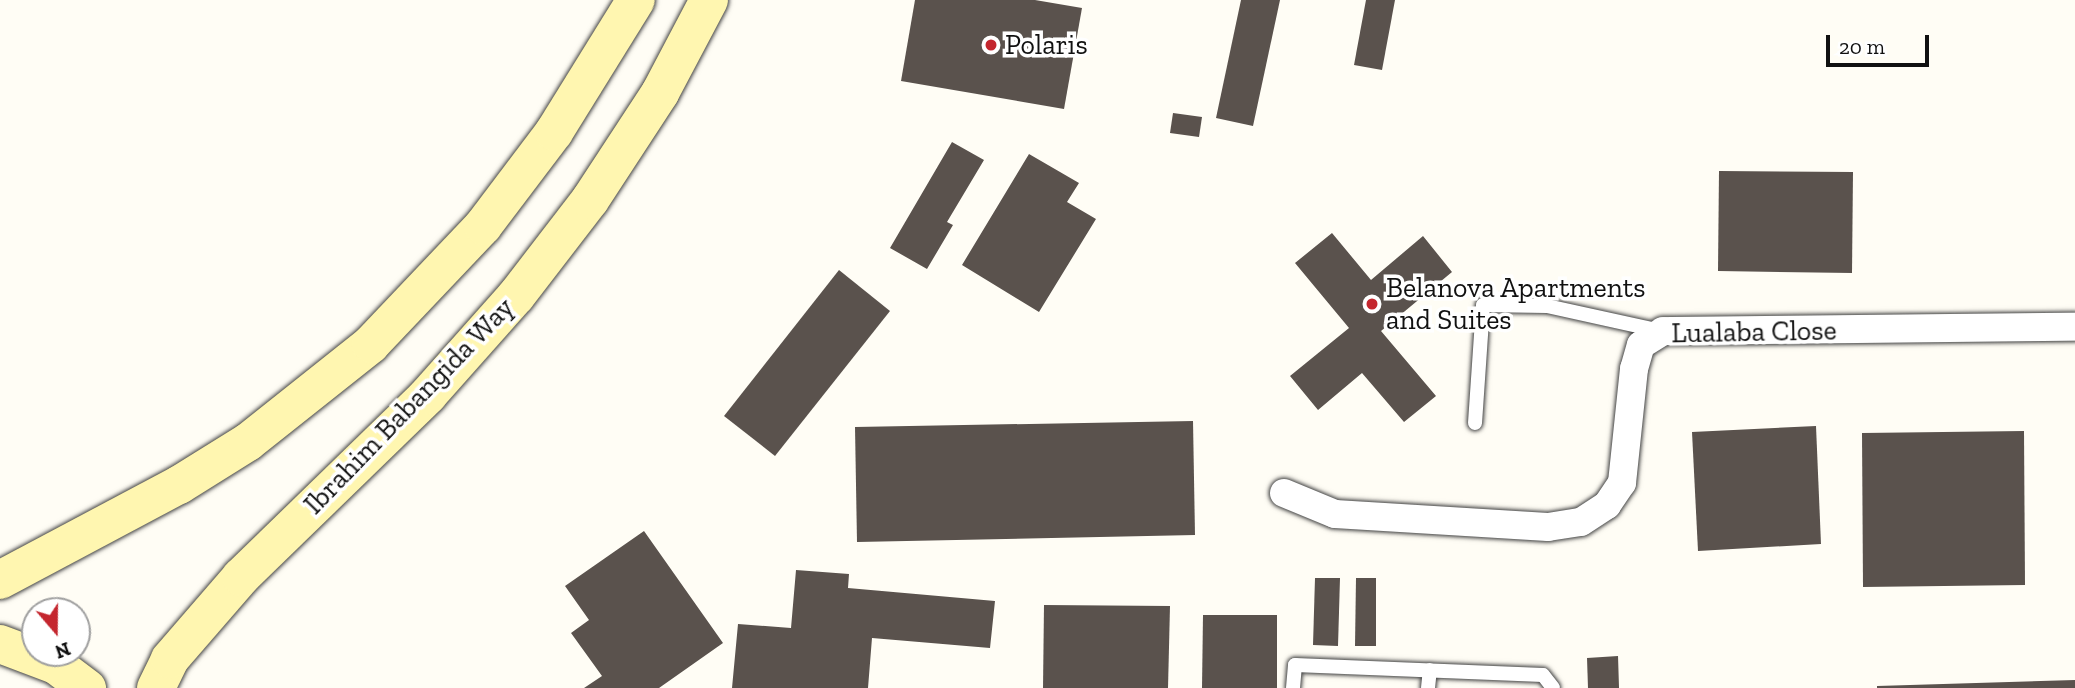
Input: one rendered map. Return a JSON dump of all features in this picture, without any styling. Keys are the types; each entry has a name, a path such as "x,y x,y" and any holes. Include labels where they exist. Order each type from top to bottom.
{"main road":[{"path":"0,580 179,485 248,442 371,344 484,226 554,132 636,0"},
{"name":"Ibrahim Babangida Way","path":"156,688 170,659 241,577 428,396 516,296 590,200 653,103 709,0"},
{"path":"0,644 57,666 86,688"}],"street":[{"name":"Lualaba Close","path":"1284,493 1335,514 1548,527 1581,522 1607,505 1622,483 1634,369 1641,345 1663,331 2075,327"}],"lane":[{"path":"1475,423 1483,304 1547,306 1663,331"},
{"path":"1293,688 1295,665 1542,675 1553,688"},
{"path":"1428,688 1430,670"}],"building":[{"name":"Polaris","path":"915,0 1035,0 1082,8 1064,109 901,81"},
{"path":"1241,0 1280,0 1253,126 1216,118"},
{"path":"1366,0 1395,0 1382,70 1354,65"},
{"path":"1173,113 1202,117 1199,137 1170,133"},
{"path":"952,142 984,160 947,222 953,225 927,269 890,248"},
{"path":"1029,154 1079,183 1067,202 1096,219 1039,312 962,265"},
{"path":"1719,171 1853,172 1852,273 1718,271"},
{"name":"Belanova Apartments and Suites","path":"1332,233 1371,280 1423,236 1452,272 1381,331 1436,396 1404,422 1362,373 1318,410 1290,376 1349,328 1295,263"},
{"path":"839,270 890,311 775,456 724,416"},
{"path":"1193,421 1195,535 857,542 855,427"},
{"path":"1816,426 1821,544 1698,551 1692,432"},
{"path":"2024,431 2025,585 1863,587 1862,433"},
{"path":"644,531 723,643 659,688 584,688 602,676 571,633 589,620 565,586"},
{"path":"796,570 849,574 848,588 995,601 990,648 872,638 868,688 732,688 738,624 791,628"},
{"path":"1315,578 1340,578 1338,646 1313,645"},
{"path":"1356,578 1376,578 1376,646 1355,646"},
{"path":"1044,605 1170,606 1168,688 1043,688"},
{"path":"1203,615 1277,615 1277,688 1202,688"},
{"path":"1618,656 1619,688 1588,688 1587,658"},
{"path":"2075,680 2075,688 1877,688 1877,686"}],"place":[{"name":"Polaris","path":"991,45"},
{"name":"Belanova Apartments and Suites","path":"1372,304"}]}
